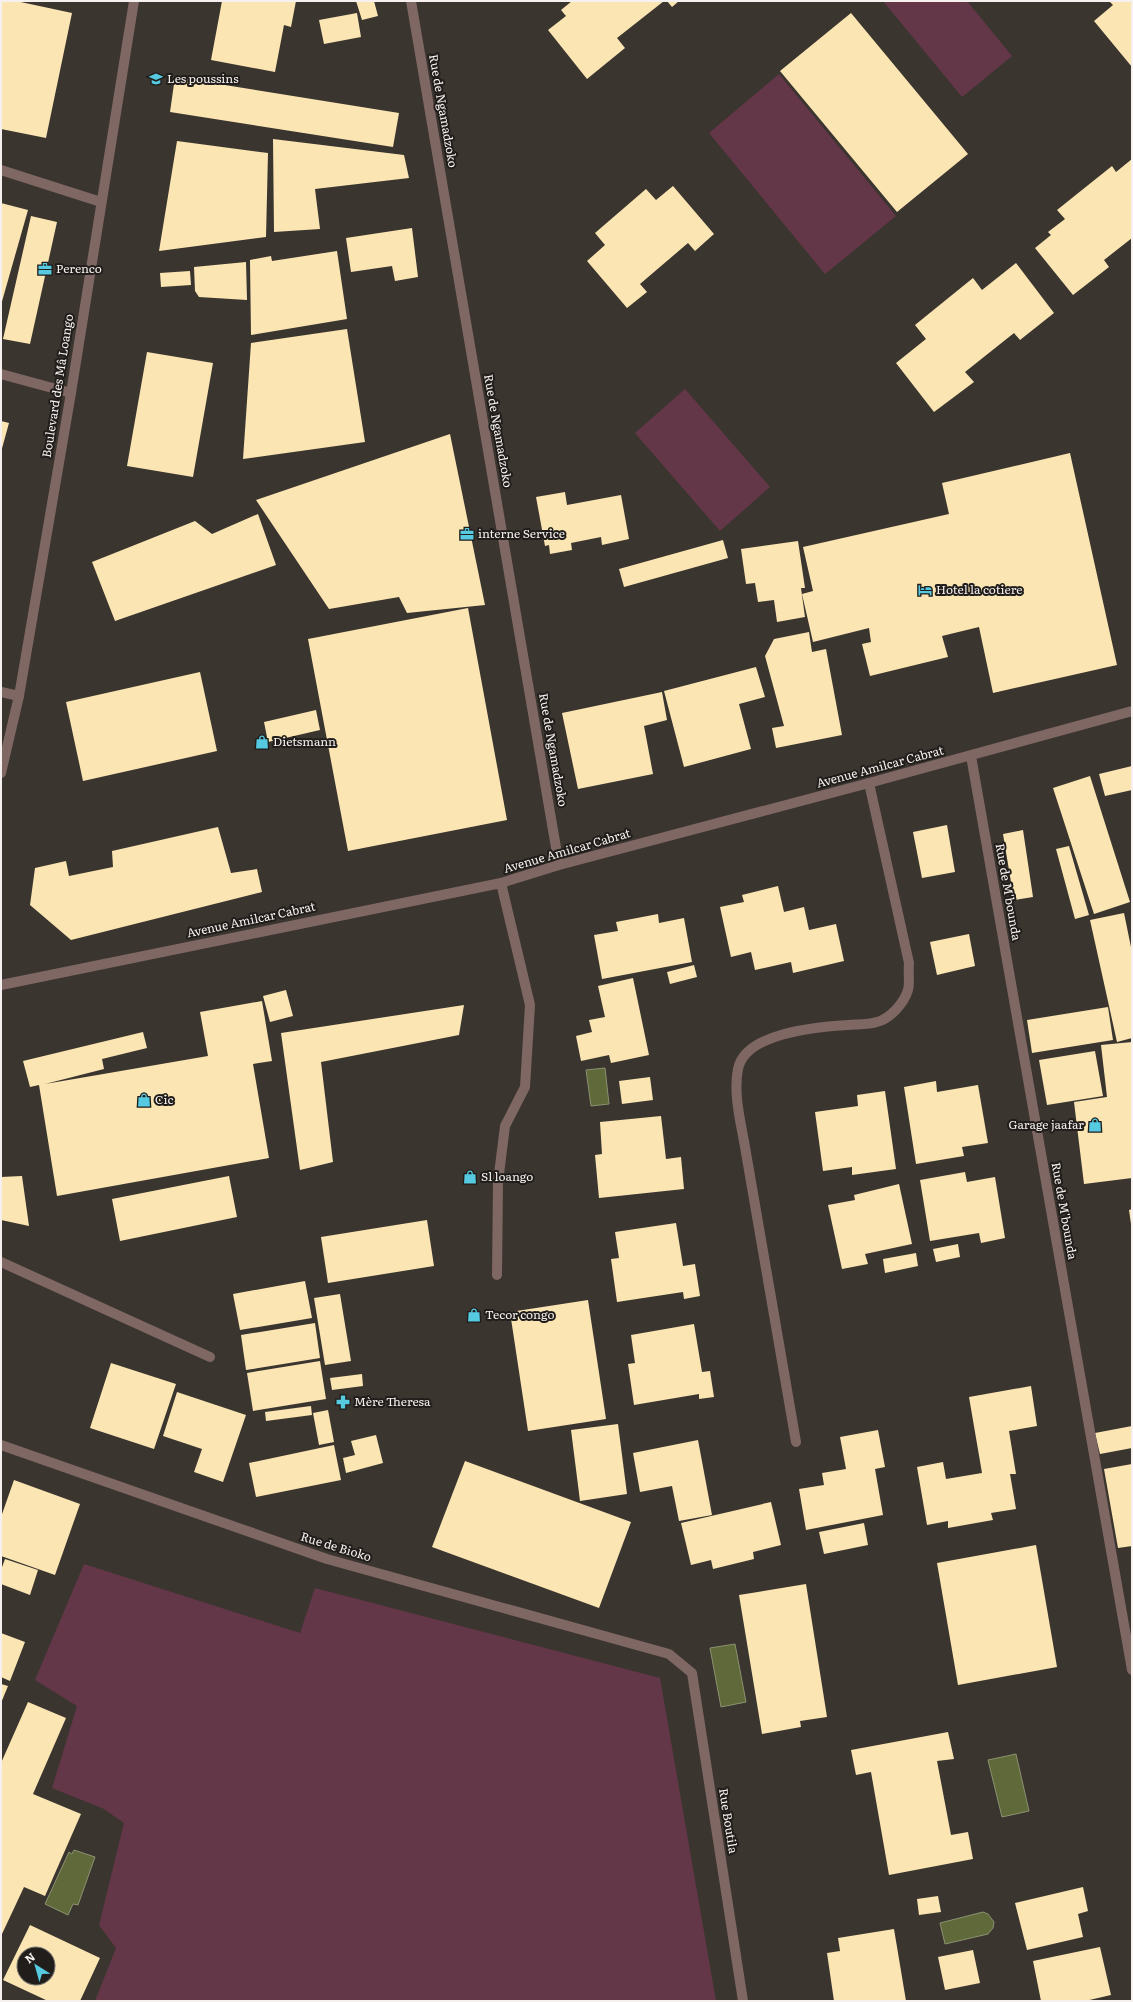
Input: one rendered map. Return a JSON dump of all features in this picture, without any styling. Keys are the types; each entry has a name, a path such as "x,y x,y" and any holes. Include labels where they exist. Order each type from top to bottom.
{"street":[{"name":"Boulevard des Mâ Loango","path":"1,774 19,696 71,393 134,1"},
{"name":"Rue de Ngamadzoko","path":"411,1 559,864"},
{"path":"1,170 101,202"},
{"path":"1,374 71,393"},
{"path":"1,692 19,696"},
{"name":"Avenue Amilcar Cabrat","path":"1,985 501,883 559,864 971,756 1132,711"},
{"name":"Rue de M'bounda","path":"971,756 1132,1670"},
{"path":"796,1442 737,1099 738,1068 746,1052 763,1040 778,1035 836,1026 878,1022 896,1010 908,990 909,963 869,783"},
{"path":"497,1275 498,1182 504,1126 525,1088 530,1005 501,883"},
{"path":"1,1262 210,1357"},
{"name":"Rue de Bioko","path":"1,1445 327,1559 669,1654"},
{"name":"Rue Boutila","path":"669,1654 692,1673 743,2001"}],"shaded area":[{"path":"883,1 967,1 1012,56 962,97"},
{"path":"779,74 896,216 825,274 709,133"},
{"path":"685,389 770,487 720,531 635,433"},
{"path":"605,1068 609,1104 591,1106 586,1070"},
{"path":"84,1564 300,1633 315,1588 660,1678 716,2001 95,2001 116,1948 99,1925 124,1823 104,1809 52,1788 77,1706 35,1680"},
{"path":"735,1644 746,1702 721,1707 710,1648"},
{"path":"1016,1754 1029,1811 1002,1817 988,1760"},
{"path":"74,1850 95,1857 78,1905 73,1904 68,1915 45,1904 69,1852 72,1854"},
{"path":"983,1912 988,1914 994,1922 993,1928 988,1934 945,1944 940,1923"}],"building":[{"path":"1,1 16,1 72,13 46,138 1,129"},
{"path":"222,1 296,1 291,27 284,25 275,72 211,60"},
{"path":"356,1 374,1 378,16 362,20"},
{"path":"572,1 664,1 617,38 625,48 587,79 548,30 566,16 561,10"},
{"path":"667,1 679,1 672,7"},
{"path":"1109,1 1132,1 1132,67 1094,21 1113,5"},
{"path":"357,13 361,37 324,44 319,20"},
{"path":"851,13 968,154 897,212 780,71"},
{"path":"175,77 399,113 393,147 170,112"},
{"path":"273,139 404,155 409,178 315,189 320,229 274,232"},
{"path":"177,141 268,153 266,237 159,251"},
{"path":"1132,159 1132,238 1104,260 1109,267 1073,295 1035,248 1051,235 1048,232 1065,219 1057,210 1112,166 1116,172"},
{"path":"673,186 714,234 695,251 688,243 640,284 647,292 627,308 587,261 605,245 595,233 646,189 656,200"},
{"path":"1,203 28,210 1,305"},
{"path":"31,216 57,222 30,344 3,339"},
{"path":"412,228 418,277 395,281 392,266 351,272 346,238"},
{"path":"337,251 347,319 251,335 250,260 271,256 272,261"},
{"path":"246,262 247,300 199,297 195,291 194,267"},
{"path":"1016,263 1054,313 1020,340 1014,333 965,372 974,382 934,412 896,363 926,339 915,325 973,278 982,290"},
{"path":"190,271 191,285 161,287 160,273"},
{"path":"347,329 365,442 243,459 251,343"},
{"path":"147,352 213,363 193,477 127,466"},
{"path":"1,421 9,423 1,452"},
{"path":"450,434 485,605 407,613 399,597 329,609 256,500"},
{"path":"1070,453 1117,665 993,693 979,627 942,636 948,657 870,676 862,644 871,642 869,628 813,642 802,594 813,591 803,547 949,514 942,483"},
{"path":"565,492 567,505 621,495 629,539 602,545 601,537 571,543 572,550 550,554 549,545 545,546 536,497"},
{"path":"258,514 276,565 115,621 92,562 195,521 212,534"},
{"path":"723,540 728,558 624,587 619,569"},
{"path":"798,541 805,588 801,588 805,617 777,622 774,600 758,602 755,583 746,584 741,549"},
{"path":"468,608 507,820 348,851 308,639"},
{"path":"809,632 812,652 826,649 842,735 776,748 772,728 784,726 765,656 774,639"},
{"path":"756,667 765,697 739,704 751,749 684,767 664,691"},
{"path":"200,672 217,751 83,781 66,702"},
{"path":"662,692 667,720 644,726 653,774 578,789 562,713"},
{"path":"316,710 320,730 268,742 264,722"},
{"path":"1132,766 1132,790 1105,796 1099,774"},
{"path":"1090,776 1130,902 1094,914 1053,788"},
{"path":"947,825 955,872 922,878 913,832"},
{"path":"218,827 231,873 257,869 262,892 71,940 30,905 35,868 66,861 69,876 113,867 112,851"},
{"path":"1023,830 1033,897 1014,900 1003,834"},
{"path":"1069,846 1089,915 1075,919 1056,849"},
{"path":"778,886 784,912 804,907 809,930 836,924 844,961 793,973 791,962 755,970 751,952 731,957 720,907 744,902 742,895"},
{"path":"1124,913 1132,952 1132,1038 1117,1042 1090,920"},
{"path":"658,914 659,923 684,918 692,962 602,979 594,935 618,931 616,922"},
{"path":"969,934 975,966 937,975 930,942"},
{"path":"694,965 697,977 670,984 667,972"},
{"path":"633,978 649,1055 611,1063 609,1055 581,1061 576,1036 592,1032 589,1020 605,1017 598,986"},
{"path":"286,990 293,1016 270,1022 263,996"},
{"path":"262,1001 272,1061 253,1064 269,1158 57,1196 39,1085 30,1087 23,1061 143,1032 147,1048 102,1059 104,1069 45,1084 208,1056 200,1012"},
{"path":"464,1005 459,1035 321,1062 333,1162 300,1170 281,1033"},
{"path":"1108,1007 1113,1040 1032,1053 1027,1020"},
{"path":"1132,1042 1132,1178 1084,1184 1074,1102 1107,1097 1101,1045"},
{"path":"1095,1051 1103,1096 1047,1105 1039,1060"},
{"path":"650,1077 653,1100 622,1104 619,1081"},
{"path":"936,1081 937,1092 978,1085 988,1143 962,1147 964,1156 916,1164 904,1087"},
{"path":"885,1091 896,1169 852,1175 852,1167 823,1171 815,1112 858,1106 857,1095"},
{"path":"661,1116 666,1159 681,1157 684,1189 599,1198 595,1155 602,1154 600,1122"},
{"path":"965,1172 967,1182 995,1177 1005,1238 981,1243 979,1233 930,1241 920,1180"},
{"path":"22,1176 29,1226 1,1220 1,1177"},
{"path":"229,1176 237,1217 120,1241 112,1199"},
{"path":"899,1184 912,1244 865,1254 868,1264 842,1269 828,1205 855,1200 854,1195"},
{"path":"1132,1209 1132,1224 1131,1224 1129,1210"},
{"path":"427,1220 434,1266 328,1283 321,1237"},
{"path":"676,1223 683,1266 695,1264 700,1296 684,1299 683,1292 617,1302 611,1259 619,1258 615,1232"},
{"path":"958,1244 960,1257 936,1262 933,1249"},
{"path":"916,1253 918,1266 885,1273 883,1259"},
{"path":"305,1281 312,1318 240,1330 233,1294"},
{"path":"340,1294 351,1361 325,1365 314,1298"},
{"path":"588,1300 606,1419 528,1431 510,1312"},
{"path":"315,1323 320,1358 246,1370 241,1335"},
{"path":"694,1324 702,1372 710,1371 714,1397 699,1399 699,1394 634,1405 628,1364 635,1363 631,1335"},
{"path":"320,1361 326,1399 253,1411 247,1373"},
{"path":"111,1363 176,1384 154,1449 90,1428"},
{"path":"362,1374 363,1386 332,1390 330,1378"},
{"path":"1031,1386 1037,1426 1009,1431 1016,1474 1010,1474 1016,1509 991,1513 993,1520 948,1528 948,1521 927,1525 917,1467 943,1462 946,1479 982,1473 969,1397"},
{"path":"177,1392 246,1415 223,1482 194,1472 202,1449 163,1436"},
{"path":"311,1406 312,1415 266,1421 265,1412"},
{"path":"328,1410 334,1442 319,1445 313,1413"},
{"path":"618,1424 627,1494 580,1501 571,1430"},
{"path":"1132,1426 1132,1448 1100,1454 1095,1433"},
{"path":"878,1430 885,1467 875,1469 883,1515 806,1530 799,1489 824,1485 822,1473 846,1469 840,1437"},
{"path":"376,1435 383,1463 346,1473 343,1458 355,1455 351,1441"},
{"path":"698,1440 712,1515 679,1521 672,1486 640,1492 633,1453"},
{"path":"334,1445 341,1480 256,1497 249,1463"},
{"path":"465,1461 631,1522 599,1608 432,1547"},
{"path":"1132,1464 1132,1546 1118,1548 1104,1469"},
{"path":"14,1480 80,1504 55,1575 1,1556 1,1517"},
{"path":"771,1502 781,1545 753,1552 754,1559 713,1569 711,1560 691,1565 681,1523"},
{"path":"864,1523 868,1545 824,1554 819,1532"},
{"path":"1036,1545 1057,1667 958,1685 937,1563"},
{"path":"5,1559 38,1570 30,1595 1,1584 1,1570"},
{"path":"806,1584 827,1717 800,1721 801,1727 762,1734 739,1595"},
{"path":"1,1633 25,1642 10,1681 1,1677"},
{"path":"1,1684 8,1686 1,1703"},
{"path":"28,1702 66,1718 33,1794 81,1814 45,1896 24,1887 1,1934 1,1763"},
{"path":"948,1732 954,1759 937,1761 951,1835 968,1832 973,1859 889,1875 871,1772 856,1775 851,1750"},
{"path":"1083,1887 1088,1911 1078,1914 1083,1937 1027,1950 1015,1903"},
{"path":"938,1896 941,1912 919,1915 917,1899"},
{"path":"30,1925 100,1958 80,2001 48,2001 3,1980 16,1954 16,1986 56,1986 56,1946 20,1946"},
{"path":"894,1929 906,2001 834,2001 827,1953 840,1951 838,1938"},
{"path":"1100,1947 1111,1995 1085,2001 1041,2001 1033,1961"},
{"path":"973,1950 980,1983 945,1990 938,1957"}],"place":[{"name":"Les poussins","path":"156,79"},
{"name":"Perenco","path":"45,269"},
{"name":"interne Service","path":"467,534"},
{"name":"Hotel la cotiere","path":"925,590"},
{"name":"Dietsmann","path":"262,742"},
{"name":"Cic","path":"144,1100"},
{"name":"Garage jaafar","path":"1095,1125"},
{"name":"Sl loango","path":"470,1177"},
{"name":"Tecor congo","path":"474,1315"},
{"name":"Mère Theresa","path":"343,1402"}]}
